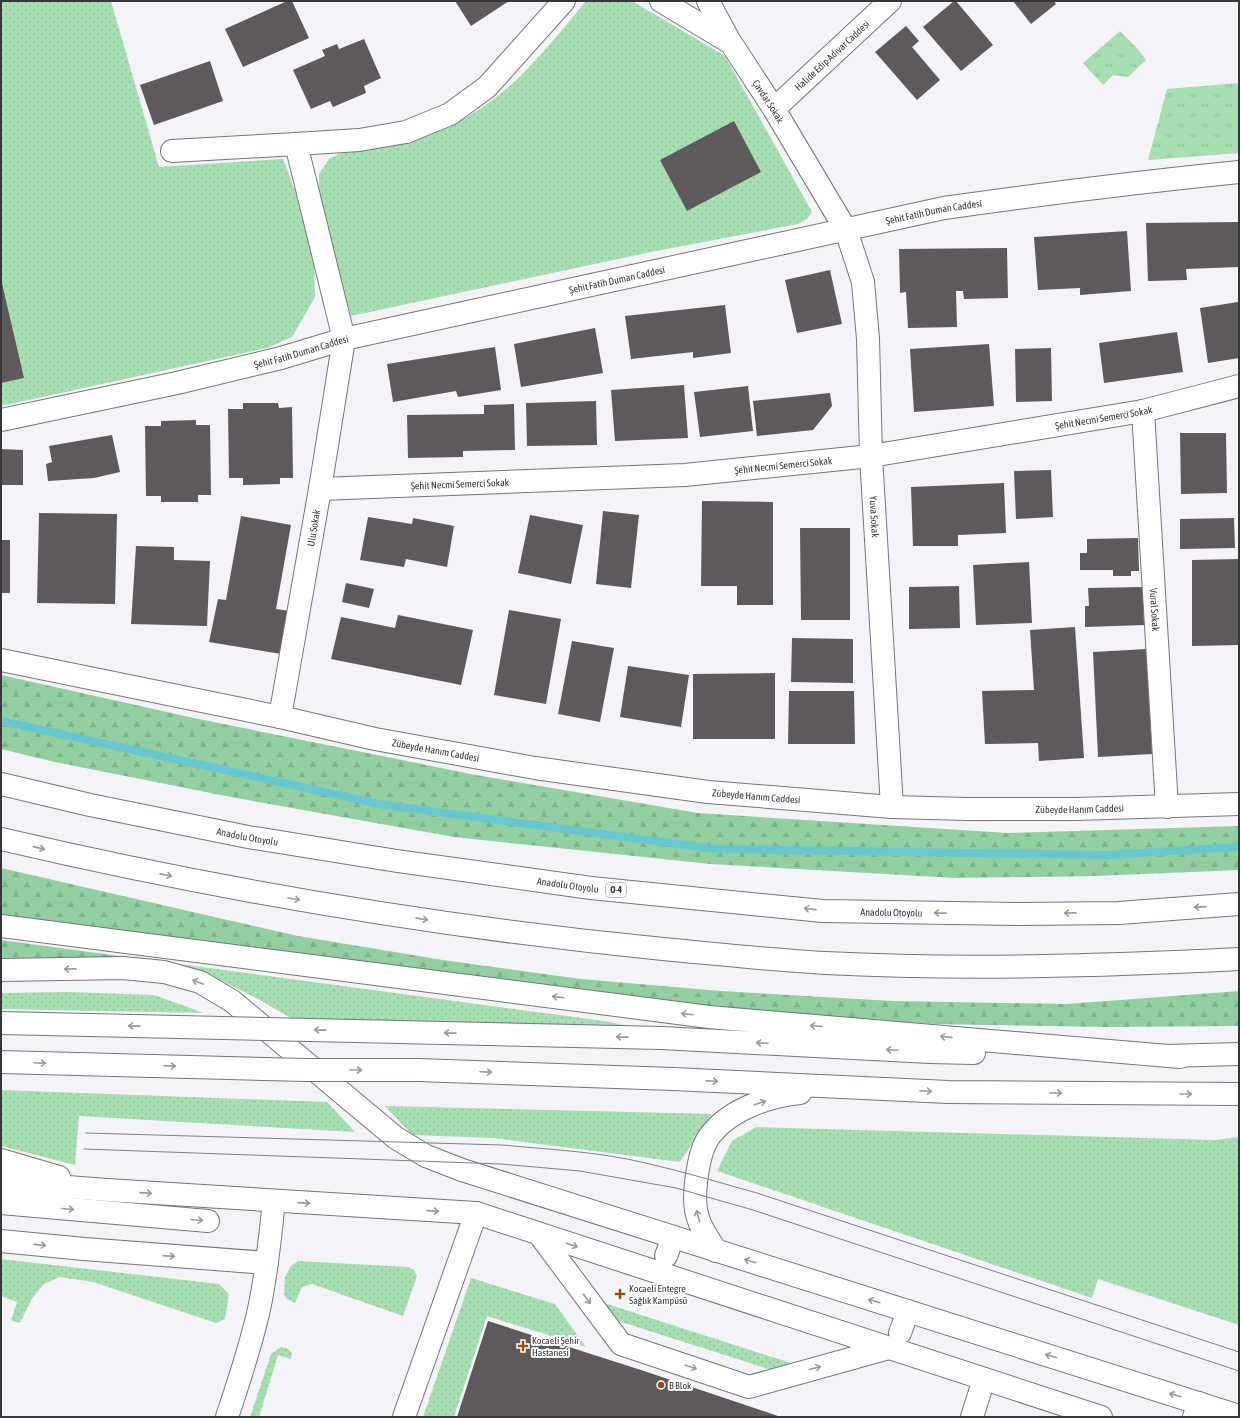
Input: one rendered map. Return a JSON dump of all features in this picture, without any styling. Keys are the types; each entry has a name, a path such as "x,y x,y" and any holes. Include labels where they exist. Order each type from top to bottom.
{"main road":[{"path":"172,151 359,140 406,132 450,114 487,87 564,1"},
{"name":"Çavdar Sokak","path":"661,1 731,43 774,109 846,230"},
{"path":"708,1 731,43"},
{"name":"Halide Edip Adıvar Caddesi","path":"774,109 890,1"},
{"path":"296,144 344,339"},
{"name":"Şehit Fatih Duman Caddesi","path":"1,420 281,358 344,339 959,206 1134,183 1239,172"},
{"name":"Yuva Sokak","path":"846,230 863,282 868,339 871,456 892,807"},
{"name":"Ulu Sokak","path":"280,717 320,489 344,339"},
{"name":"Şehit Necmi Semerci Sokak","path":"320,489 685,474 871,456 1142,411 1239,386"},
{"name":"Vural Sokak","path":"1142,411 1167,807"},
{"name":"Zübeyde Hanım Caddesi","path":"1,660 280,717 375,739 535,768 708,792 892,807 968,809 1167,807 1239,804"},
{"name":"Anadolu Otoyolu","path":"1,784 98,806 248,836 397,861 591,888 822,911 1021,914 1119,913 1239,904"},
{"path":"1,839 89,860 228,888 384,914 577,940 668,949 824,963 986,967 1129,964 1239,958"},
{"path":"1,926 709,1017 1180,1056"},
{"path":"1,970 123,968 164,972 200,982 232,1001 396,1138 426,1156 673,1248 716,1251 903,1310 1203,1411 1239,1416"},
{"path":"1,1023 661,1038 930,1052 1180,1056 1239,1054"},
{"path":"1,1062 306,1070 418,1070 673,1079 948,1092 1239,1094"},
{"path":"716,1251 698,1220 694,1202 700,1160 707,1141 724,1120 755,1103 789,1094 861,1088"},
{"path":"1,1160 107,1190"},
{"path":"1,1182 476,1213 539,1234 893,1337 984,1379 1101,1417"},
{"path":"227,1417 248,1354 259,1308 267,1263 274,1201"},
{"path":"1,1203 208,1221"},
{"path":"404,1417 476,1213"},
{"path":"539,1234 621,1344 734,1382 749,1386 893,1337"},
{"path":"1,1241 267,1263"},
{"path":"893,1337 903,1310"},
{"path":"972,1417 984,1379"}],"green space":[{"path":"1,1 111,1 159,167 283,159 299,201 314,261 315,297 292,337 267,348 1,406"},
{"path":"586,1 632,1 725,56 812,212 807,219 798,224 651,252 351,316 326,228 319,191 319,174 329,159 343,152 437,130 464,119 504,91 522,75"},
{"path":"1120,31 1137,48 1146,60 1128,77 1113,75 1103,85 1083,63"},
{"path":"1239,83 1239,153 1148,160 1167,89"},
{"path":"1,675 194,718 476,775 698,813 1008,833 1239,826 1239,870 1095,876 955,878 710,864 454,837 236,798 55,762 1,749"},
{"path":"1,868 298,936 443,960 581,979 721,991 893,1001 1067,1004 1239,991 1239,1026 1107,1027 935,1024 709,1010 439,976 1,914"},
{"path":"1,940 149,960 1,962"},
{"path":"149,960 604,1021 660,1032 294,1020 260,1000 210,975"},
{"path":"68,992 154,995 204,1013 1,1009 1,993"},
{"path":"1,1090 327,1102 355,1132 79,1116 75,1165 1,1146"},
{"path":"385,1106 712,1114 680,1162 492,1138 412,1135"},
{"path":"756,1127 1215,1140 1239,1137 1239,1325 1098,1279 1092,1298 717,1171 732,1141"},
{"path":"1,1259 219,1284 229,1294 225,1319 216,1323 93,1282 60,1277 44,1284 31,1300 20,1323 11,1320 17,1302 1,1296"},
{"path":"298,1261 408,1267 414,1270 417,1276 403,1316 312,1284 302,1287 295,1303 287,1299 284,1295 285,1277 291,1266"},
{"path":"471,1278 555,1304 586,1347 487,1316 454,1417 423,1417"},
{"path":"601,1302 797,1365 778,1372 615,1320"},
{"path":"281,1347 287,1348 292,1353 291,1359 278,1355 259,1417 250,1417 271,1354"}],"building":[{"path":"287,1 292,1 309,38 243,67 225,29"},
{"path":"455,1 509,1 471,26"},
{"path":"954,1 956,1 993,45 961,71 923,27"},
{"path":"1013,1 1054,1 1056,4 1031,24"},
{"path":"906,26 919,41 912,47 940,80 917,100 875,52"},
{"path":"364,39 381,78 364,86 366,93 333,107 330,101 311,109 293,70 325,56 322,50 337,44 339,49"},
{"path":"210,61 223,101 154,125 140,85"},
{"path":"734,121 761,172 687,211 660,160"},
{"path":"1239,222 1239,267 1186,269 1187,280 1148,281 1146,223"},
{"path":"1127,231 1131,291 1080,295 1080,288 1038,290 1034,237"},
{"path":"1007,248 1008,298 964,299 963,291 956,291 957,327 908,328 906,292 900,293 899,249"},
{"path":"830,270 842,324 797,333 785,280"},
{"path":"1,279 24,378 1,383"},
{"path":"1238,302 1239,358 1208,363 1200,308"},
{"path":"725,305 731,353 693,358 693,352 631,359 625,316"},
{"path":"595,328 603,373 521,387 514,344"},
{"path":"1177,332 1183,372 1104,383 1099,343"},
{"path":"989,344 994,406 914,412 910,349"},
{"path":"495,347 501,390 458,397 456,391 393,402 387,364"},
{"path":"1051,348 1052,401 1016,402 1015,349"},
{"path":"684,385 688,438 615,441 611,390"},
{"path":"748,386 753,431 700,437 694,392"},
{"path":"830,393 832,406 813,430 757,436 753,401"},
{"path":"596,401 597,445 527,446 526,403"},
{"path":"243,403 278,403 279,408 292,407 293,478 280,478 280,484 243,485 243,478 229,478 228,409 243,409"},
{"path":"514,404 515,450 463,451 463,457 408,458 407,415 484,414 484,405"},
{"path":"196,420 196,425 210,425 211,495 198,495 198,502 161,502 161,496 146,496 145,426 161,426 161,421"},
{"path":"1180,433 1226,433 1227,493 1181,494"},
{"path":"112,435 120,472 94,478 48,481 46,464 52,462 49,446"},
{"path":"1,449 23,450 23,485 1,485"},
{"path":"1051,470 1053,517 1016,519 1014,471"},
{"path":"1004,483 1006,533 958,535 958,546 913,546 911,487"},
{"path":"702,501 773,502 773,605 737,605 737,586 701,586"},
{"path":"603,511 639,515 631,588 596,584"},
{"path":"39,513 117,514 115,604 37,603"},
{"path":"530,515 583,525 571,584 518,573"},
{"path":"241,516 291,525 276,609 290,611 281,654 209,642 218,599 226,600"},
{"path":"368,517 412,524 413,518 454,526 447,567 406,559 404,567 360,560"},
{"path":"1234,518 1235,548 1180,549 1180,519"},
{"path":"800,528 850,528 850,620 801,620"},
{"path":"1138,538 1139,571 1131,571 1131,576 1113,576 1113,570 1080,570 1080,553 1087,553 1087,539"},
{"path":"1,540 10,540 10,593 1,593"},
{"path":"136,546 174,547 174,560 210,561 207,626 131,624"},
{"path":"1239,559 1239,645 1192,646 1192,560"},
{"path":"1029,562 1032,623 976,625 973,565"},
{"path":"346,583 374,589 369,608 342,602"},
{"path":"959,586 960,628 909,629 909,587"},
{"path":"1143,587 1144,625 1085,627 1085,606 1089,606 1088,588"},
{"path":"509,610 561,619 546,704 494,695"},
{"path":"398,615 473,630 461,685 331,659 341,617 395,628"},
{"path":"1075,627 1084,758 1039,761 1038,743 985,744 982,691 1034,690 1030,630"},
{"path":"792,638 853,639 853,683 791,682"},
{"path":"572,641 614,648 600,722 558,714"},
{"path":"1147,649 1152,754 1098,757 1093,652"},
{"path":"628,666 689,675 681,727 620,717"},
{"path":"775,673 775,739 693,739 693,674"},
{"path":"789,691 854,691 855,744 788,744"},
{"name":"Kocaeli Şehir Hastanesi","path":"488,1321 641,1370 781,1417 457,1417"}],"waterway":[{"path":"1,721 384,805 715,849 1106,855 1239,847"}],"tram line":[{"path":"86,1133 502,1145 612,1156 676,1171 757,1193 1239,1352"},
{"path":"84,1149 501,1164 580,1171 676,1188 753,1210 1239,1371"}],"place":[{"name":"Kocaeli Entegre Sağlık Kampüsü","path":"620,1294"},
{"name":"Kocaeli Şehir Hastanesi","path":"523,1346"},
{"name":"B Blok","path":"661,1385"}]}
